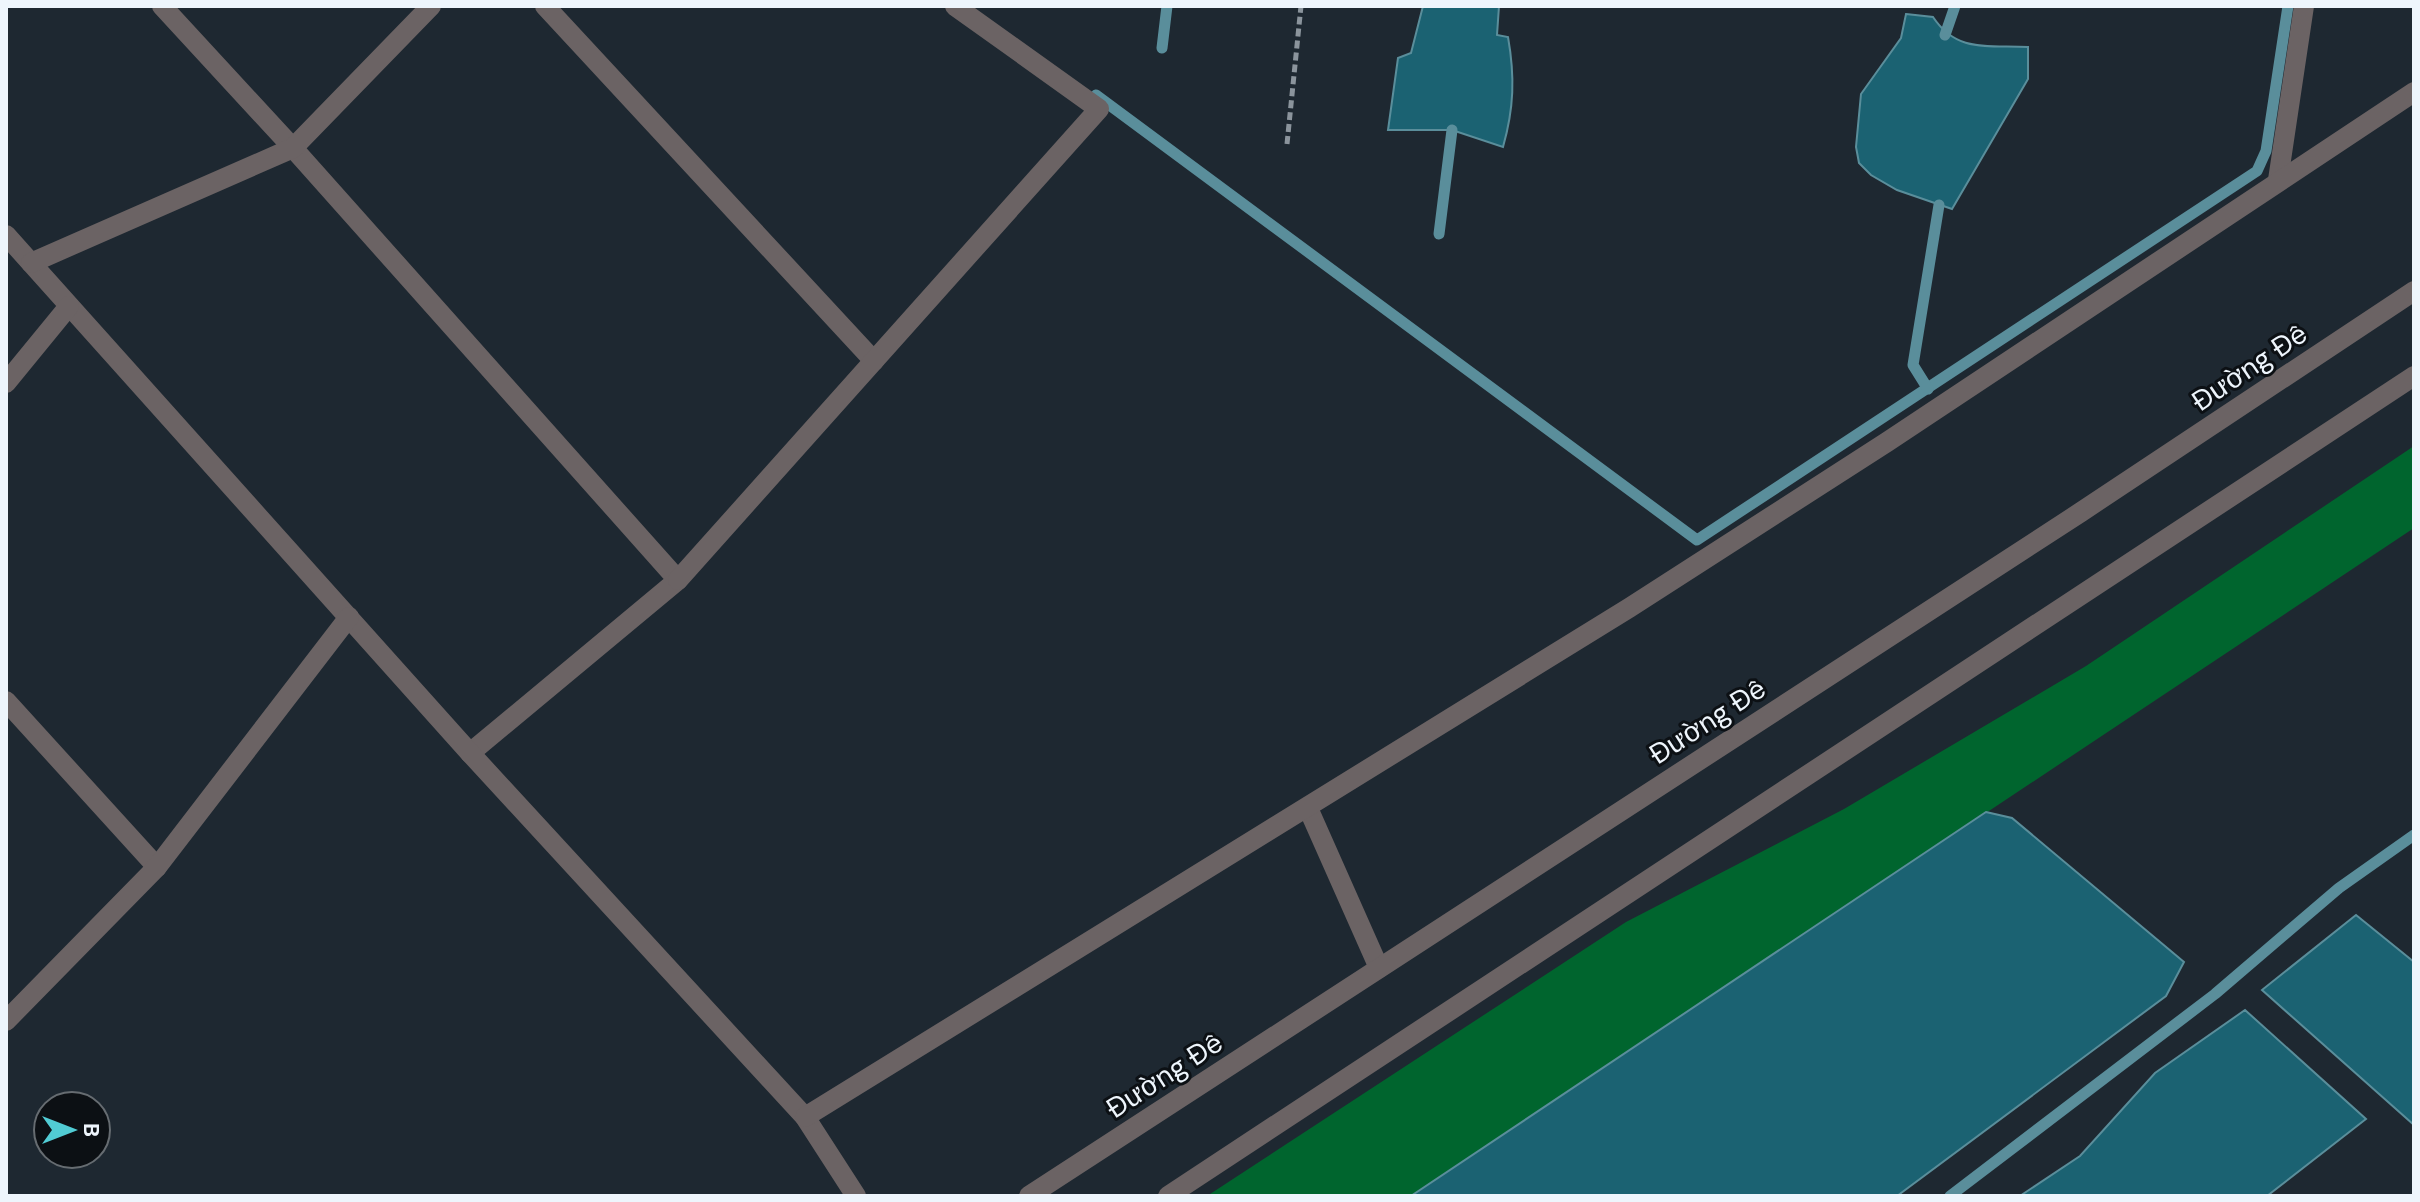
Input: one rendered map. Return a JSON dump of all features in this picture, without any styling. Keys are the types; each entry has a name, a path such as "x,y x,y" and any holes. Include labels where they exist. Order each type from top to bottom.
{"street":[{"path":"162,6 293,148 678,580"},
{"path":"31,263 293,148 431,6"},
{"path":"545,6 874,361"},
{"path":"470,753 678,580 1099,109 955,6"},
{"path":"2278,180 2304,6"},
{"path":"805,1117 1308,808 1887,442 2414,92"},
{"path":"6,235 470,753 805,1117 856,1196"},
{"name":"Đường Đê","path":"1029,1196 2081,512 2414,291"},
{"path":"6,383 69,306"},
{"path":"1168,1196 2414,376"},
{"path":"6,1021 157,867 349,617"},
{"path":"6,701 157,867"},
{"path":"1308,808 1379,968"}],"path":[{"path":"1287,144 1301,6"}],"green space":[{"path":"2414,446 2414,528 1411,1196 1207,1196 1626,922 1844,809 2086,666"}],"water":[{"path":"1423,6 1499,6 1497,35 1508,37 1512,66 1511,106 1503,147 1452,130 1388,130 1398,58 1411,53"},
{"path":"1906,14 1933,17 1952,37 1974,45 2028,47 2028,79 1952,209 1897,190 1871,175 1859,163 1856,147 1861,94 1901,38"},
{"path":"1986,812 2012,818 2184,962 2166,996 1897,1196 1411,1196"},
{"path":"2356,915 2414,962 2414,1125 2262,990"},
{"path":"2245,1010 2366,1119 2267,1196 2020,1196 2080,1156 2155,1073"}],"waterway":[{"path":"1162,48 1167,6"},
{"path":"1945,35 1955,6"},
{"path":"1096,95 1697,540 2257,171 2266,151 2288,6"},
{"path":"1439,234 1452,130"},
{"path":"1928,389 1913,365 1939,205"},
{"path":"1950,1196 2215,994 2339,888 2414,835"}]}
